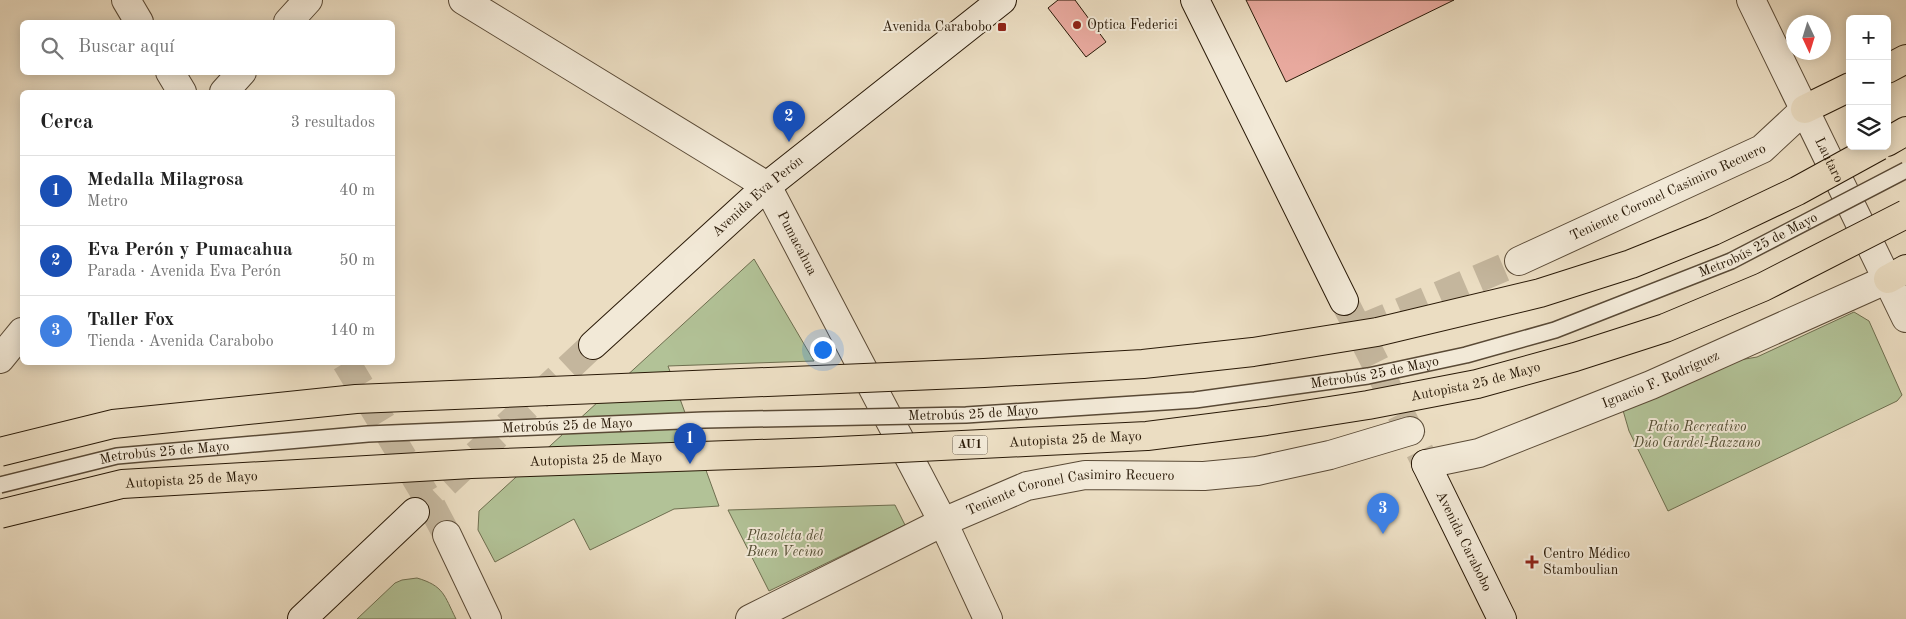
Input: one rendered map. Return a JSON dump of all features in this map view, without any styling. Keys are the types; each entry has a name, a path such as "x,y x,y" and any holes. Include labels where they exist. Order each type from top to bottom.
{"highway":[{"path":"1891,66 1906,59"},
{"path":"1805,109 1846,89"},
{"path":"1891,139 1906,130"},
{"path":"0,452 113,424 356,399 984,373 1133,364 1254,352 1377,332 1540,293 1631,264 1713,231 1797,191 1872,150"},
{"name":"Autopista 25 de Mayo","path":"0,514 122,484 471,464 818,452 1147,436 1368,405 1477,384 1575,357 1656,331 1763,287 1906,214"}],"street":[{"path":"126,0 138,20"},
{"path":"290,20 308,0"},
{"path":"463,0 766,186"},
{"name":"Avenida Eva Perón","path":"593,345 766,186 1002,0"},
{"path":"1195,0 1344,301"},
{"name":"Lautaro","path":"1751,0 1805,109 1897,274 1906,318"},
{"path":"172,75 181,90"},
{"path":"226,90 239,75"},
{"name":"Teniente Coronel Casimiro Recuero","path":"1520,261 1762,149 1805,109"},
{"name":"Pumacahua","path":"766,186 943,522 988,619"},
{"name":"Ignacio F. Rodríguez","path":"1426,464 1479,453 1652,385 1897,274"},
{"path":"0,359 20,334"},
{"name":"Teniente Coronel Casimiro Recuero","path":"750,619 943,522 1027,486 1084,475 1204,476 1258,471 1330,455 1410,431"},
{"name":"Avenida Carabobo","path":"1426,464 1502,619"},
{"path":"302,619 415,512"},
{"path":"447,535 487,619"}],"lane":[{"name":"Metrobús 25 de Mayo","path":"0,485 117,456 368,434 704,420 966,415 1195,400 1368,376 1466,355 1555,330 1731,262 1906,170"}],"green space":[{"path":"754,259 814,361 668,366 719,506 674,509 590,550 574,519 495,562 478,530 479,511"},
{"name":"Patio Recreativo Dúo Gardel-Razzano","path":"1854,312 1869,321 1902,395 1897,401 1668,511 1629,431 1622,407 1728,362 1757,357"},
{"name":"Plazoleta del Buen Vecino","path":"895,505 905,525 769,591 728,510"},
{"path":"417,578 433,584 442,592 456,619 357,619 395,583"}],"building":[{"name":"Optica Federici","path":"1058,0 1075,0 1106,42 1086,57 1048,8"},
{"path":"1246,0 1454,0 1286,82"}],"tunnel":[{"path":"1362,328 1519,261"},
{"path":"1344,301 1426,464"},
{"path":"415,512 593,345"},
{"path":"348,365 428,499 447,535"}],"place":[{"name":"Optica Federici","path":"1077,25"},
{"name":"Avenida Carabobo","path":"1002,27"},
{"name":"Eva Perón y Pumacahua","path":"789,142"},
{"name":"Medalla Milagrosa","path":"690,464"},
{"name":"Taller Fox","path":"1383,534"},
{"name":"Centro Médico Stamboulian","path":"1532,562"}]}
